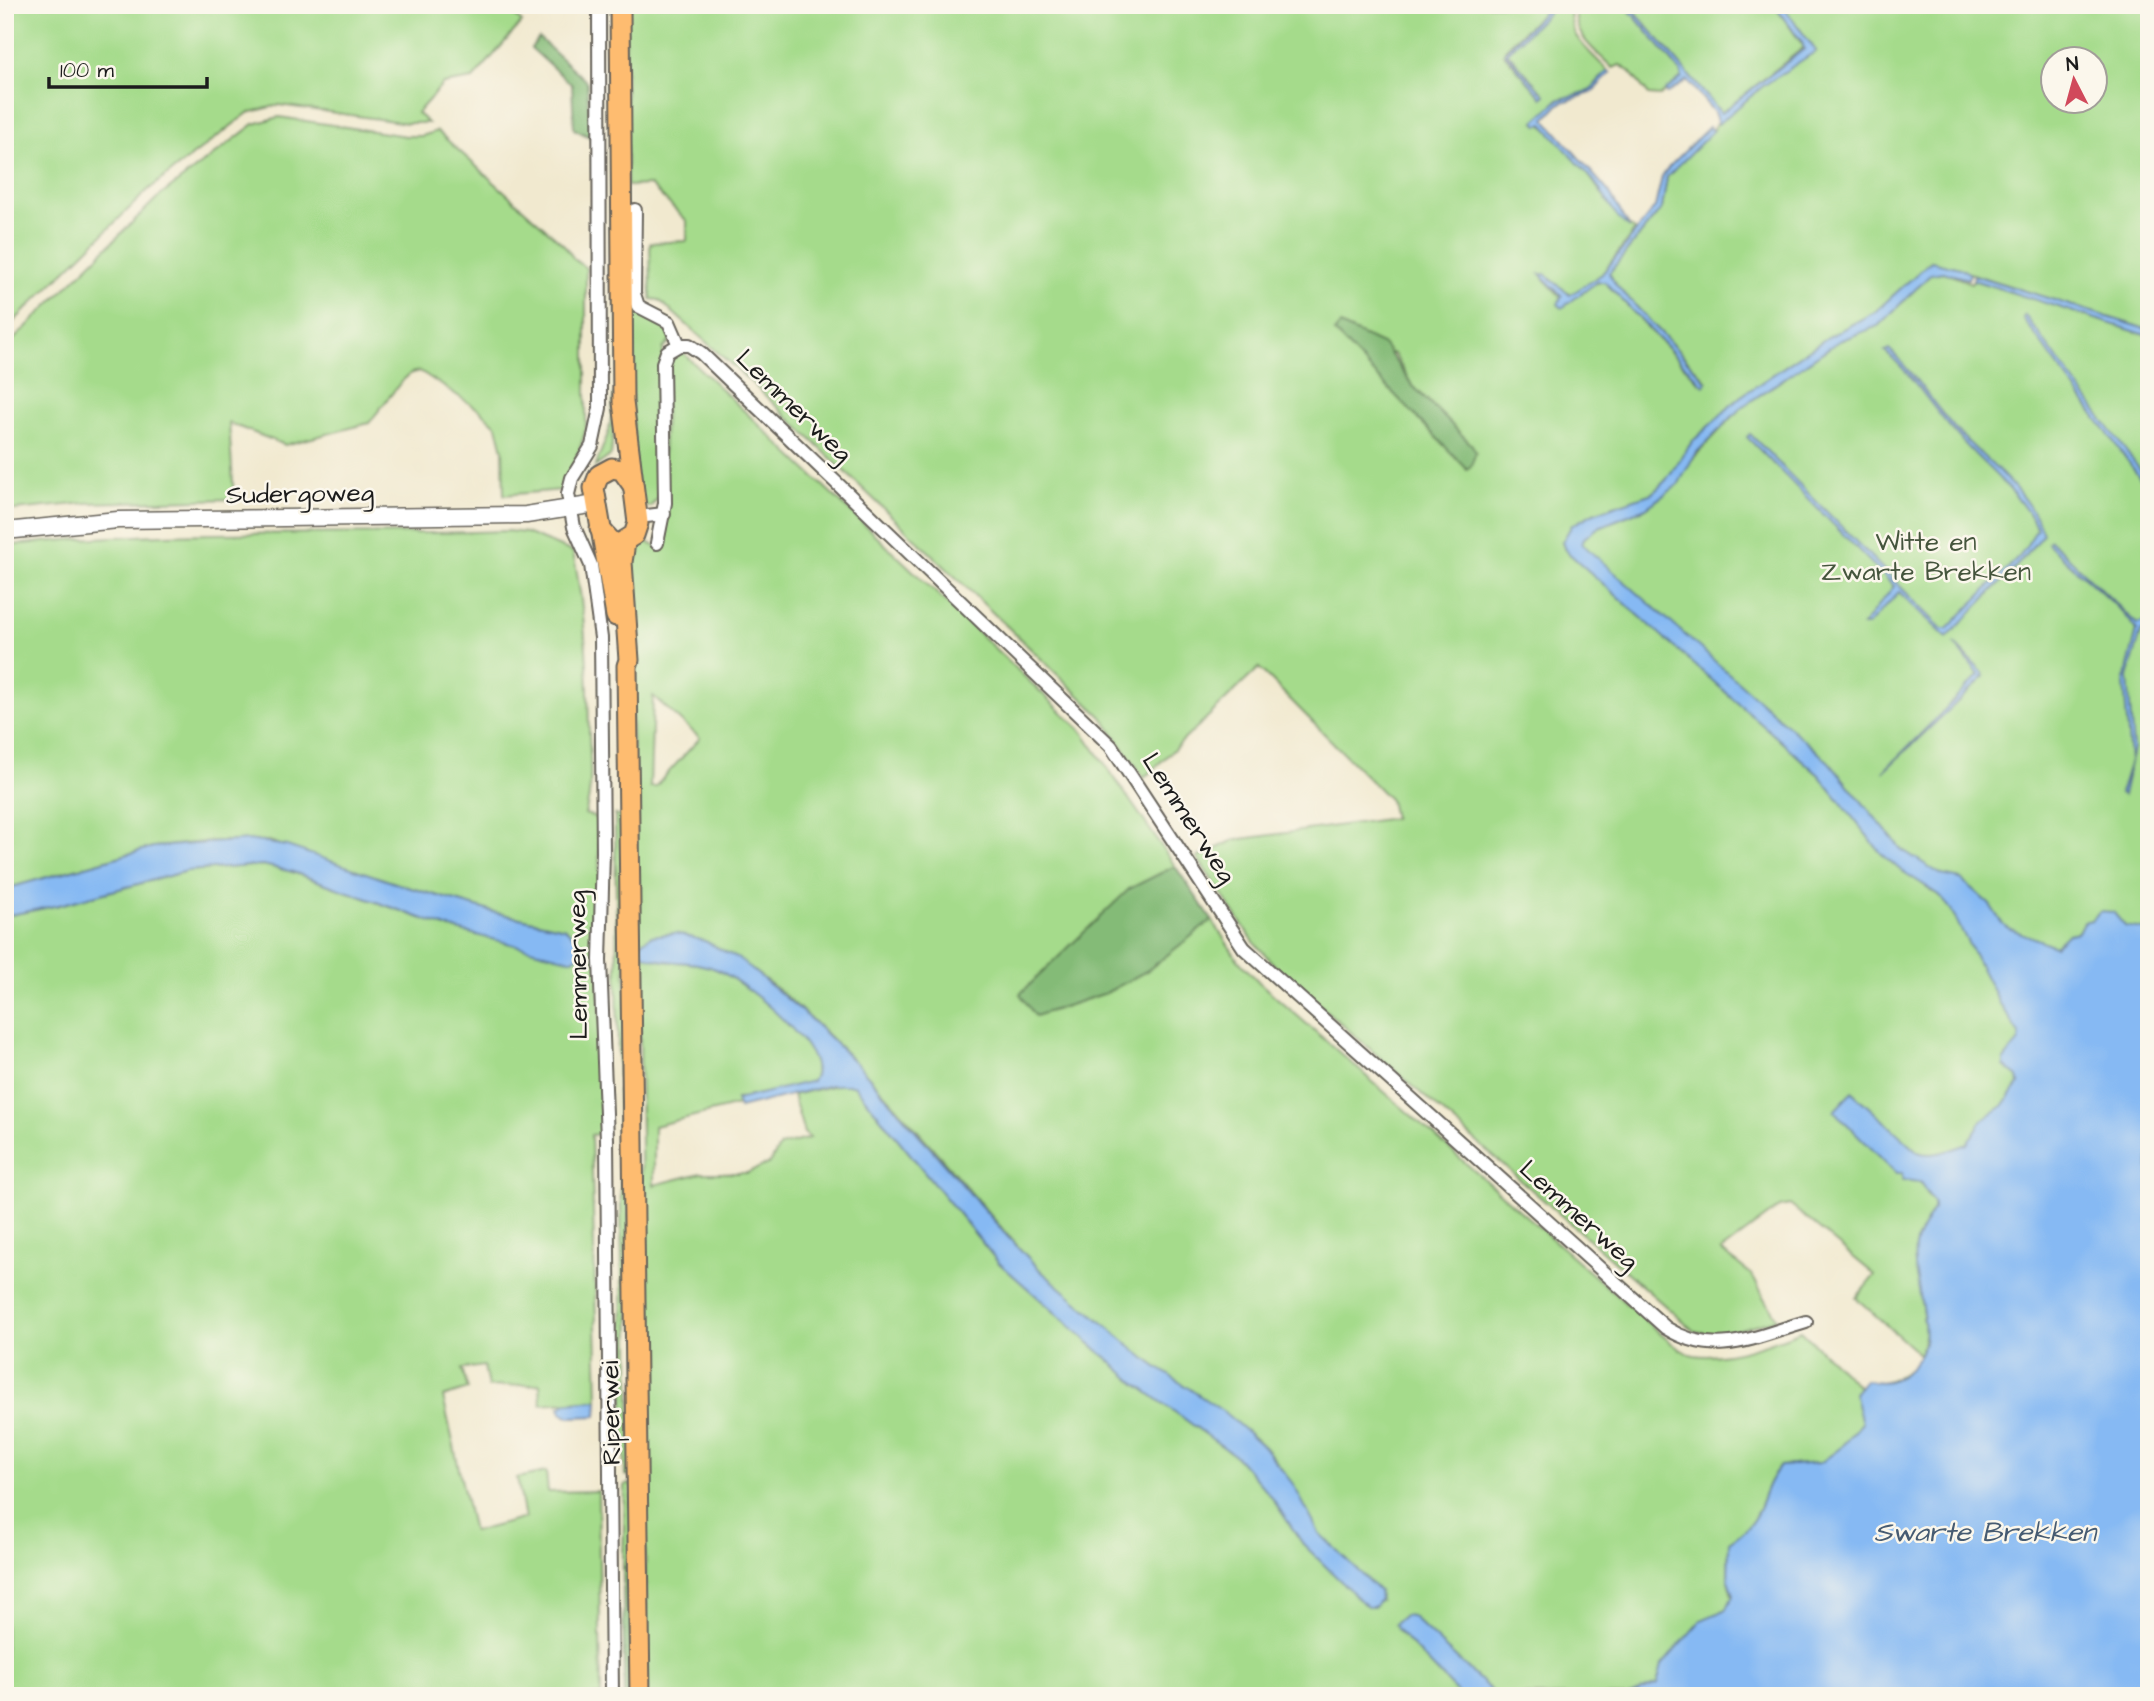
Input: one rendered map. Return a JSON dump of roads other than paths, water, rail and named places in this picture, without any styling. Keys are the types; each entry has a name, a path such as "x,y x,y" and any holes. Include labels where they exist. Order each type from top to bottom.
{"main road":[{"path":"600,529 614,544 625,543 637,530 638,517 623,402 620,5"},
{"path":"596,503 595,482 610,468 615,455 620,407 623,402"},
{"path":"610,468 622,470 632,484"},
{"name":"Lemmerweg","path":"596,503 623,661 627,666"},
{"name":"Lemmerweg","path":"625,543 622,562 629,660 633,1129"},
{"name":"Riperwei","path":"633,1129 640,1696"}],"street":[{"name":"Lemmerweg","path":"599,5 600,402 594,442 569,485 574,527 591,565 600,621 603,852 600,960 607,1139"},
{"name":"Lemmerweg","path":"635,210 636,302 640,308 669,322 679,345 690,345 701,353 1111,746 1244,948 1666,1328 1686,1340 1721,1346 1806,1322"},
{"path":"657,543 664,514 663,368 667,352 679,345"},
{"name":"Sudergoweg","path":"5,531 118,520 499,516 596,503"},
{"path":"638,517 664,514"},
{"name":"Riperwei","path":"607,1139 612,1696"}],"water":[{"path":"1551,5 1556,5 1507,53 1545,95 1542,98 1504,52"},
{"path":"1625,5 1629,5 1721,113 1804,49 1802,42 1774,5 1782,5 1816,51 1763,86 1718,124 1714,112 1687,80 1667,94 1665,91 1682,77 1681,72"},
{"path":"1608,71 1611,73 1591,93 1560,103 1545,119 1609,192 1630,228 1619,219 1594,181 1543,124 1537,125 1535,121 1558,100 1589,91"},
{"path":"1709,127 1713,131 1667,177 1662,208 1609,273 1616,285 1707,382 1704,386 1605,282 1597,282 1562,308 1558,304 1562,296 1540,274 1545,274 1570,295 1602,274 1655,207 1662,177 1669,167"},
{"name":"Swarte Brekken","path":"1931,261 1960,268 1970,274 1968,279 1943,272 1931,274 1878,326 1839,341 1742,407 1695,454 1678,485 1646,508 1599,527 1584,538 1582,544 1829,762 1901,849 1942,875 1961,879 1990,905 2008,928 2055,946 2068,934 2078,932 2083,922 2091,920 2101,911 2113,912 2125,926 2149,930 2149,1696 1628,1696 1657,1684 1662,1665 1701,1620 1727,1609 1733,1595 1728,1580 1729,1542 1750,1524 1780,1466 1820,1463 1839,1449 1862,1423 1854,1393 1865,1380 1887,1381 1901,1376 1917,1359 1923,1345 1925,1330 1915,1248 1933,1209 1933,1202 1920,1182 1903,1180 1902,1173 1896,1173 1834,1111 1852,1092 1918,1152 1936,1153 1967,1144 1983,1119 2003,1106 2019,1084 2018,1077 2004,1066 2004,1060 2019,1041 2019,1034 1999,1003 1950,908 1938,894 1899,869 1881,853 1819,775 1565,550 1562,542 1572,525 1594,513 1653,493 1666,480 1692,442 1740,397 1828,337 1875,312"},
{"path":"1974,275 2149,330 2149,336 1973,280"},
{"path":"2025,315 2149,482 2149,490 2023,318"},
{"path":"1889,349 1952,425 2018,492 2043,534 1947,638 1899,592 1867,626 1862,626 1894,586 1747,437 1750,434 1942,629 1947,629 2020,556 2037,529 2010,490 1947,424 1904,370 1885,351"},
{"path":"2050,540 2137,624 2149,620 2149,625 2141,632 2128,677 2133,749 2123,795 2120,793 2130,761 2124,683 2137,630 2048,543"},
{"path":"1954,643 1984,677 1883,772 1979,675"},
{"path":"249,840 287,846 404,886 497,913 565,928 584,946 583,952 573,959 568,959 446,927 293,872 263,865 187,871 59,905 5,916 5,889 153,847"},
{"path":"675,933 705,941 739,959 804,1013 860,1067 1008,1237 1042,1272 1151,1363 1224,1412 1264,1447 1293,1484 1319,1533 1379,1591 1380,1599 1374,1607 1367,1607 1303,1544 1270,1495 1237,1457 1135,1383 998,1262 854,1085 831,1085 739,1108 736,1100 812,1081 816,1069 799,1036 783,1019 730,977 708,966 657,959 639,952 639,944 651,936"},
{"path":"598,1400 597,1416 570,1417 562,1413 560,1407 566,1403"},
{"path":"1404,1615 1411,1616 1497,1696 1461,1696 1396,1629 1394,1624"}],"park label":[{"name":"Witte en Zwarte Brekken","path":"1926,557"}]}
